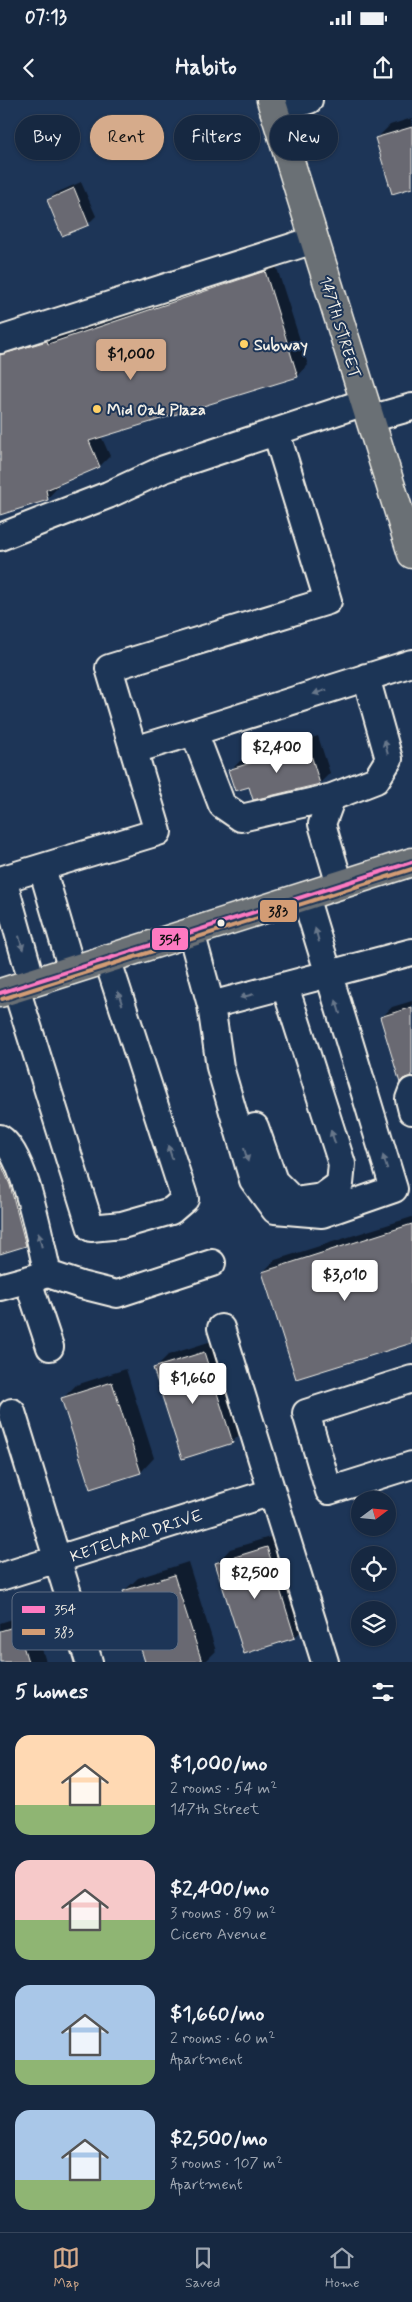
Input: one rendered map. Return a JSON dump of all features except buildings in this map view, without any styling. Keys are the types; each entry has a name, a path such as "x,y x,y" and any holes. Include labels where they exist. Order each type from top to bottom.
{"main road":[{"name":"147TH STREET","path":"273,106 412,554"},
{"path":"16,987 412,862"}],"street":[{"path":"273,106 309,100"},
{"path":"0,340 314,240"},
{"path":"0,537 108,495 164,468 276,432 368,411 412,407"},
{"path":"107,958 185,1199 170,1211 122,1225 91,1228 16,987 1,880 158,832 109,668 328,601 276,432"},
{"path":"134,750 196,738 366,677 412,663"},
{"path":"196,738 194,762 214,814 229,830 249,831 308,809 326,798 376,780 388,759 366,677"},
{"path":"326,798 322,824 340,885"},
{"path":"42,868 72,970"},
{"path":"191,932 213,1016 220,1067 253,1180 274,1210 322,1214 403,1187 328,975 305,896"},
{"path":"213,1016 285,986 412,952"},
{"path":"213,1016 230,1049 274,1182 294,1201 322,1197 340,1184 342,1164 285,986"},
{"path":"412,1090 409,1099 412,1111"},
{"path":"0,1138 8,1143 25,1179 38,1277 50,1347"},
{"path":"0,1287 38,1277 117,1294 212,1263"},
{"path":"220,1328 325,1662"},
{"path":"412,1379 306,1413 330,1491 412,1465"},
{"path":"12,1412 67,1592"},
{"name":"KETELAAR DRIVE","path":"0,1577 272,1492"},
{"path":"85,1650 89,1662"}],"transit line":[{"name":"354","path":"0,993 412,862"},
{"name":"383","path":"2,999 412,869"}],"place":[{"name":"Subway","path":"244,344"},
{"name":"Mid Oak Plaza","path":"97,409"}]}
